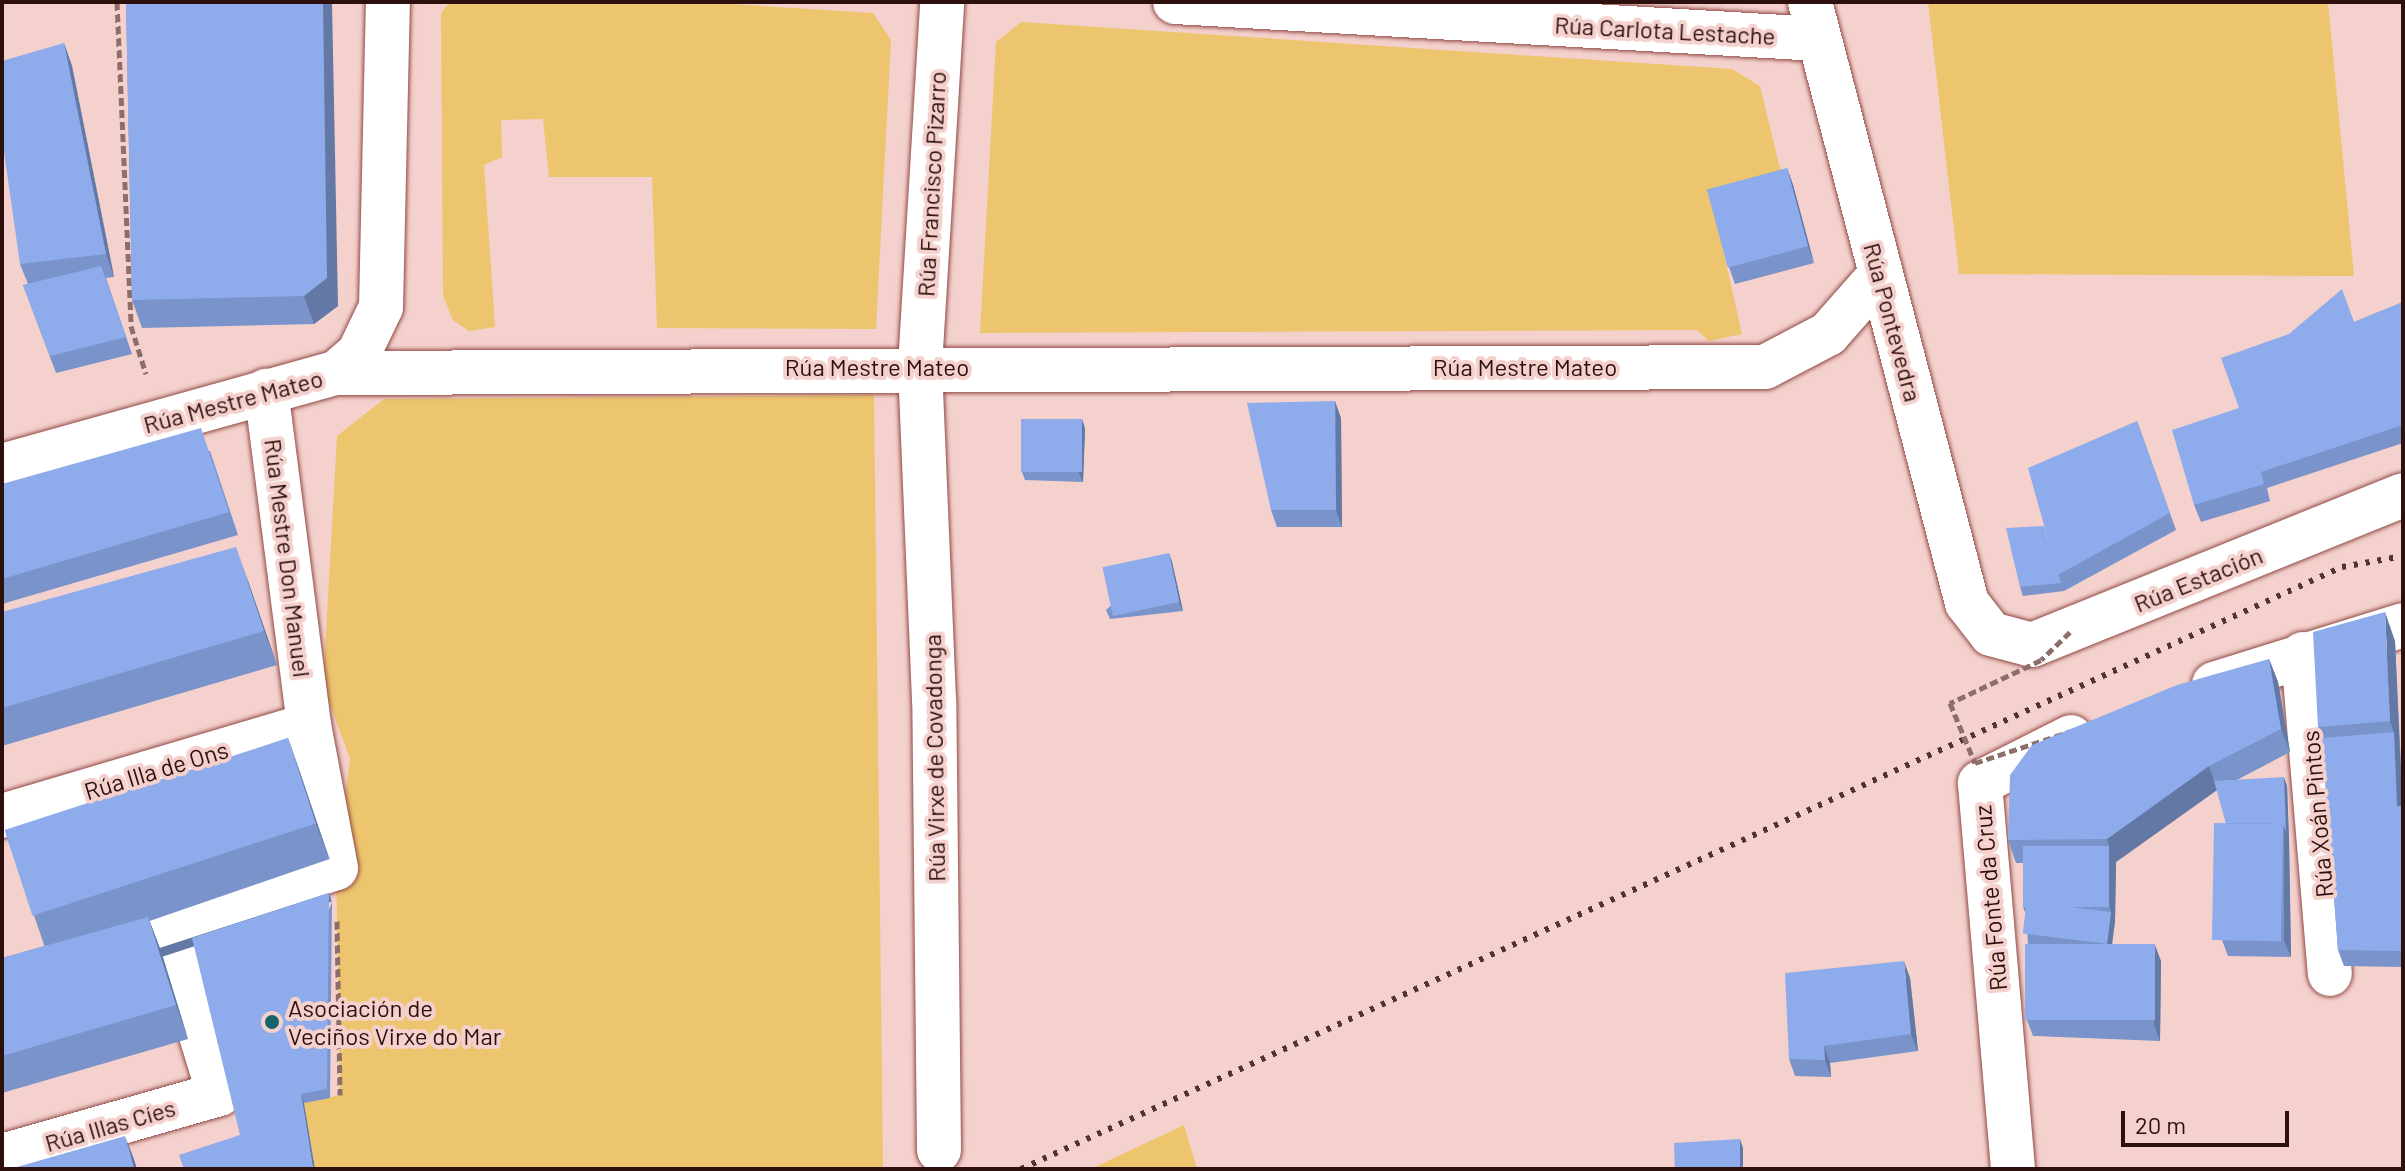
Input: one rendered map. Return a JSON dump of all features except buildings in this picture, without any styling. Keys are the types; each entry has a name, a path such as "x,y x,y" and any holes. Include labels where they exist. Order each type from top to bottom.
{"street":[{"path":"336,373 359,353 381,307 388,2"},
{"name":"Rúa Francisco Pizarro","path":"920,366 942,2"},
{"name":"Rúa Carlota Lestache","path":"1175,2 1814,20"},
{"name":"Rúa Pontevedra","path":"1814,20 1967,603 1991,634"},
{"name":"Rúa Mestre Mateo","path":"2,466 336,373 920,366 1765,367 1828,334 1880,275"},
{"path":"381,307 426,371"},
{"name":"Rúa Virxe de Covadonga","path":"920,366 934,700 939,1150"},
{"name":"Rúa Mestre Don Manuel","path":"266,391 309,725 336,868"},
{"name":"Rúa Estación","path":"1991,634 2032,645 2403,495"},
{"path":"2175,698 2303,654 2403,625"},
{"name":"Rúa Xoán Pintos","path":"2303,654 2330,974"},
{"name":"Rúa Illa de Ons","path":"2,816 309,725"},
{"name":"Rúa Fonte da Cruz","path":"2013,1169 1980,783 2100,725"},
{"name":"Rúa Illas Cíes","path":"2,1156 219,1094 167,925 336,868"}],"path":[{"path":"117,2 131,326 160,421"},
{"path":"2070,632 2041,660 1950,703 1975,763 2100,725"},
{"path":"336,868 340,1095"}],"shaded area":[{"path":"450,2 699,2 873,13 891,40 876,329 657,328 652,177 549,177 543,119 501,120 502,157 484,165 495,327 469,331 453,320 443,296 441,13"},
{"path":"1928,2 2328,2 2354,276 1959,274"},
{"path":"1021,22 1732,69 1760,86 1789,206 1720,236 1742,334 1709,341 1697,330 980,333 996,42"},
{"path":"874,395 883,1169 315,1169 304,1103 340,1095 336,868 350,759 323,685 337,436 384,399"},
{"path":"1184,1125 1197,1169 1091,1169"}],"railway":[{"path":"1021,1169 2342,567 2403,556"}],"place":[{"name":"Asociación de Veciños Virxe do Mar","path":"272,1022"}]}
